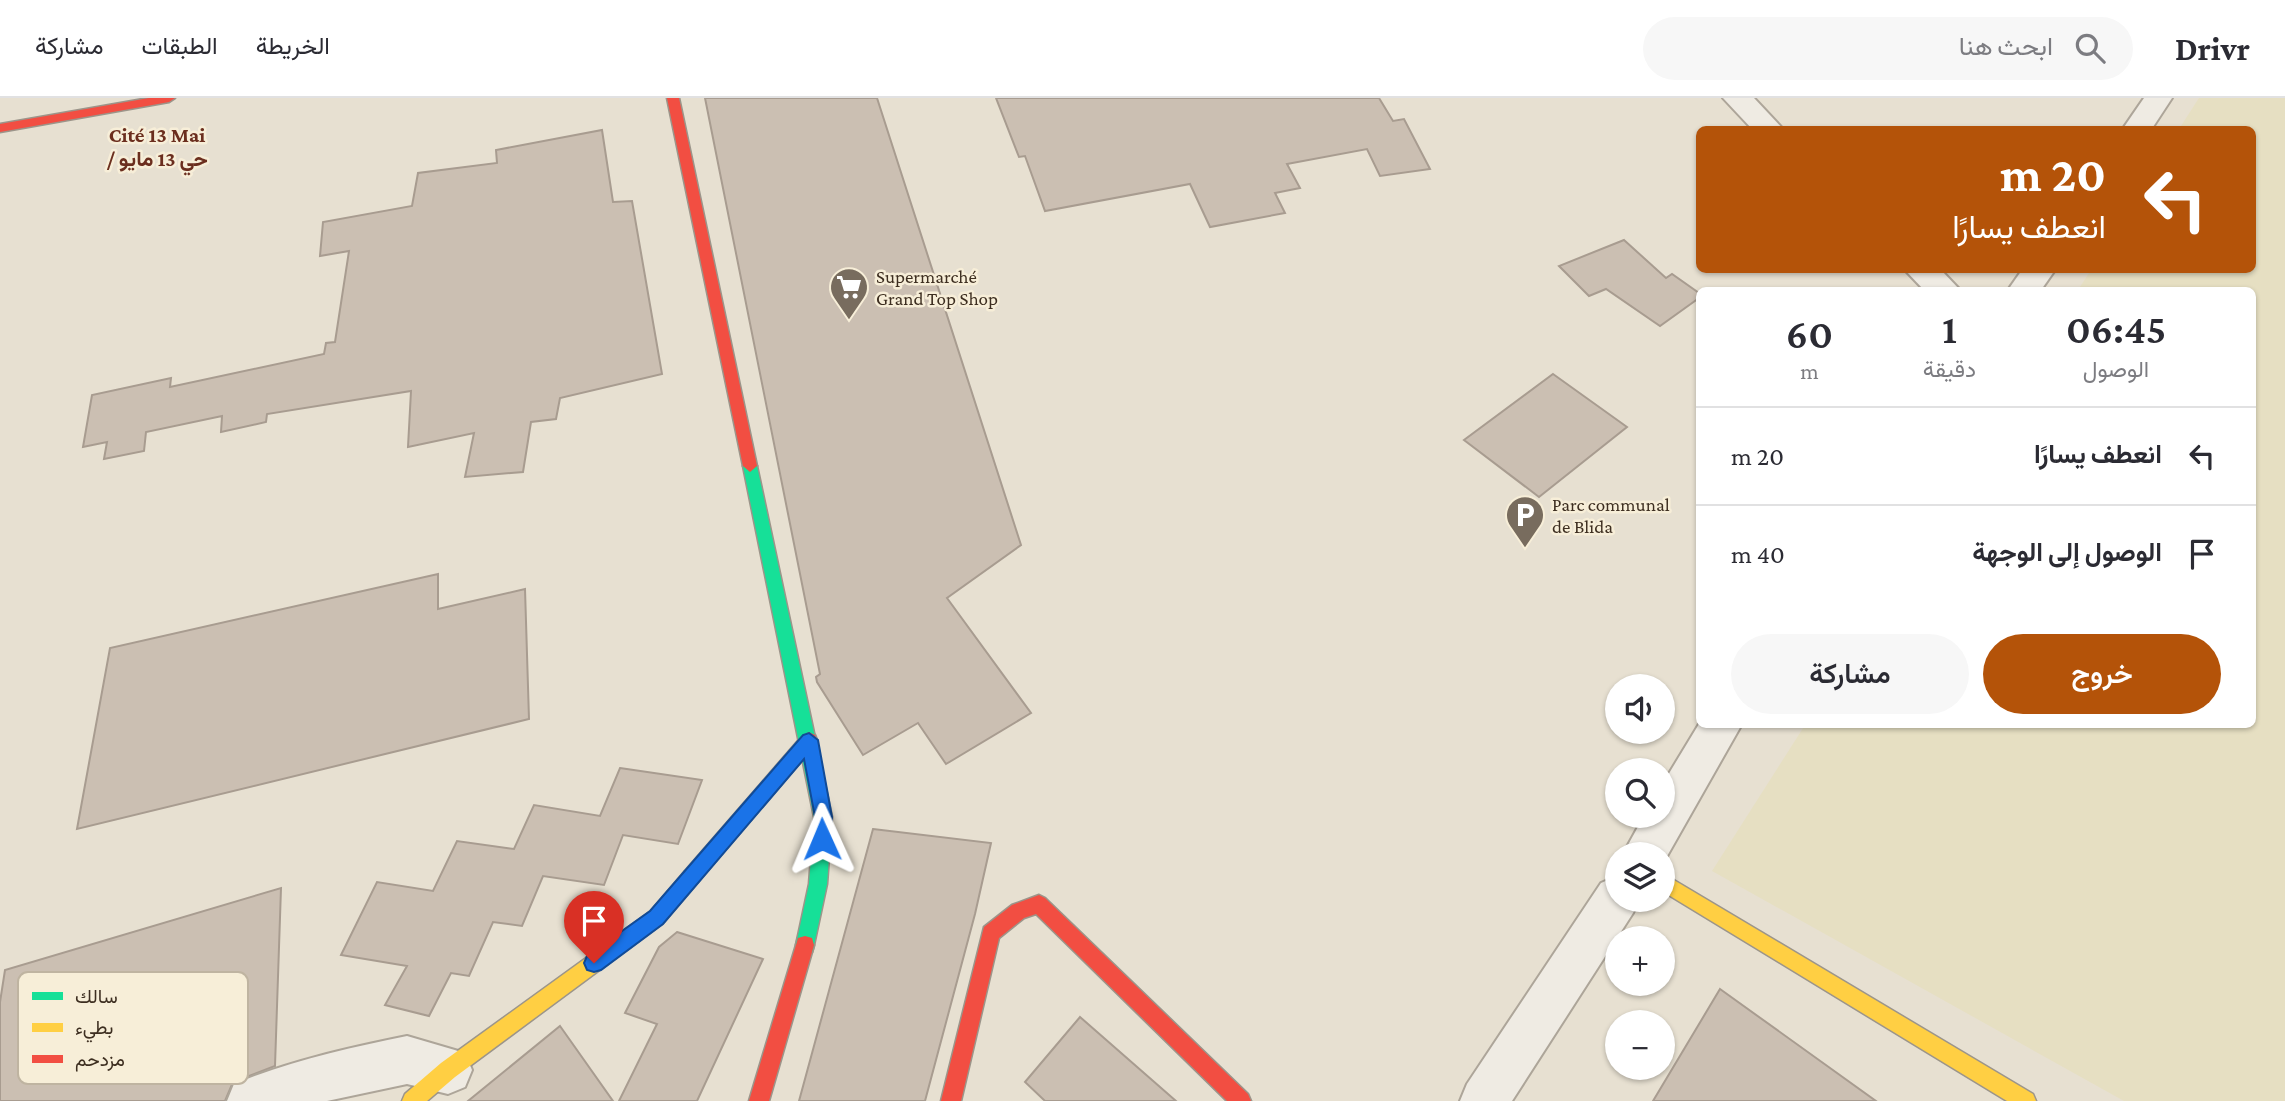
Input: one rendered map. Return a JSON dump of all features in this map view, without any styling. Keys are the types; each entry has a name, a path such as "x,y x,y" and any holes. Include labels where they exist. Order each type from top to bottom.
{"main road":[{"path":"0,128 169,98"},
{"path":"673,98 823,817 818,884 799,972 759,1101"},
{"path":"412,1101 447,1070 657,917 809,740"},
{"path":"1675,889 2026,1101"},
{"path":"951,1101 991,933 1018,911 1039,905 1241,1101"}],"street":[{"path":"1737,98 1766,126"},
{"path":"2139,126 2158,98"},
{"path":"1924,273 1941,287"},
{"path":"1652,842 1720,728"},
{"path":"1484,1101 1608,912"},
{"path":"251,1101 336,1074 407,1060 447,1070"}],"shaded area":[{"path":"2199,98 2285,98 2285,1101 2124,1101 1712,871 1803,728 2256,728 2256,287 2080,287 2089,273 2256,273 2256,126 2181,126"}],"building":[{"name":"Supermarché Grand Top Shop","path":"705,98 877,98 1021,545 947,598 1031,713 946,764 918,723 863,755 817,682 816,677 820,674"},
{"path":"996,98 1379,98 1393,121 1404,119 1430,169 1380,176 1367,149 1287,164 1300,188 1275,193 1285,213 1210,227 1190,184 1045,211 1025,156 1019,157"},
{"path":"602,130 613,202 632,201 662,374 560,398 556,419 531,422 523,472 465,477 474,433 408,447 411,391 267,414 266,422 221,432 222,416 146,432 144,451 104,459 107,442 83,447 92,395 171,378 170,387 324,354 326,343 335,342 349,251 320,256 323,222 412,206 418,173 497,163 496,150"},
{"path":"1624,240 1666,278 1672,274 1696,291 1696,300 1660,326 1606,289 1589,296 1559,266"},
{"path":"1553,374 1627,427 1539,497 1464,440"},
{"path":"438,574 438,609 525,589 529,719 77,829 110,648"},
{"path":"620,768 702,780 678,844 623,835 604,885 543,876 522,926 493,922 469,976 451,973 429,1016 385,1005 407,966 341,955 377,882 433,891 457,841 514,849 534,805 600,816"},
{"path":"873,829 991,843 925,1101 799,1101"},
{"path":"281,888 275,1066 248,1076 248,972 18,972 18,1084 232,1084 225,1101 0,1101 0,1002 5,970"},
{"path":"677,932 763,959 697,1101 619,1101 657,1024 625,1013 659,947"},
{"path":"1720,989 1876,1101 1653,1101 1666,1080 1675,1080 1675,1064"},
{"path":"1080,1017 1176,1101 1045,1101 1025,1082"},
{"path":"560,1026 613,1101 468,1101"}],"traffic: fast":[{"path":"750,466 823,817 818,884 805,945"}],"traffic: slow":[{"path":"412,1101 448,1070 657,917 691,877"},
{"path":"1675,889 2026,1101"}],"traffic: jam":[{"path":"0,128 169,98"},
{"path":"673,98 750,466"},
{"path":"691,877 809,740"},
{"path":"951,1101 991,933 1018,911 1039,904 1241,1101"},
{"path":"759,1101 805,945"}],"place":[{"name":"Supermarché Grand Top Shop","path":"849,321"},
{"name":"Parc communal de Blida","path":"1525,549"}],"district":[{"name":"Cité 13 Mai / حي 13 مايو","path":"157,147"}],"route":[{"path":"594,963 657,917 809,740 823,817 822,839"}]}
